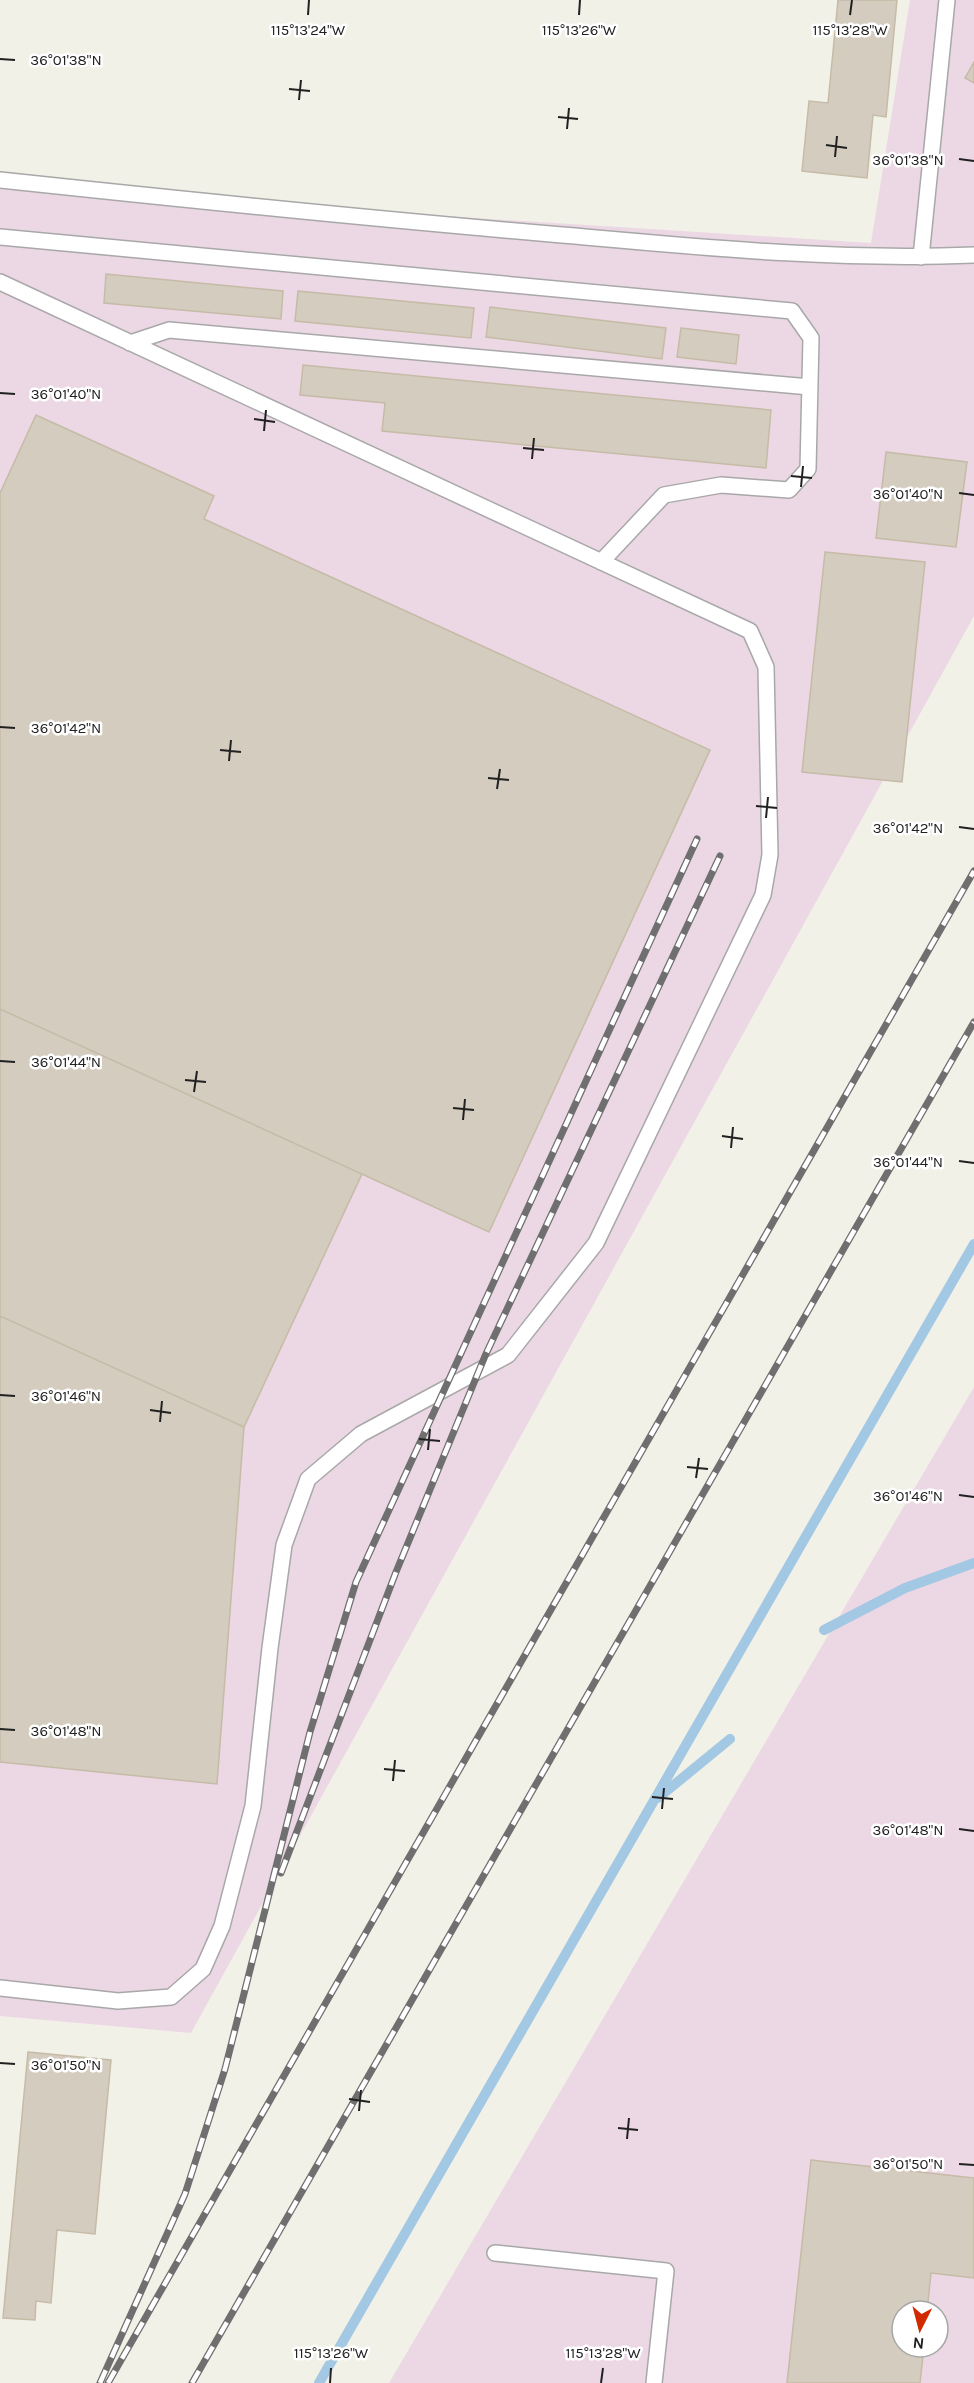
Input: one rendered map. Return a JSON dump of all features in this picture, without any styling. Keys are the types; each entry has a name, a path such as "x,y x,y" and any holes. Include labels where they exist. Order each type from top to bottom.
{"lane":[{"path":"921,257 947,0"},
{"path":"0,180 357,218 767,253 921,257 974,255"},
{"path":"0,237 792,311 811,338 808,469 789,489 722,485 664,495 601,562"},
{"path":"0,282 750,631 766,667 770,855 763,895 596,1243 508,1355 361,1434 308,1479 284,1545 253,1806 222,1926 203,1969 171,1997 118,2001 0,1988"},
{"path":"130,343 169,330 810,387"},
{"path":"495,2253 666,2271 654,2383"}],"shaded area":[{"path":"910,0 974,0 974,616 191,2033 0,2016 0,188 871,243"},
{"path":"974,1387 974,2383 389,2383"}],"building":[{"path":"838,0 897,0 886,117 873,115 867,178 802,171 809,101 828,103"},
{"path":"974,62 974,83 965,78"},
{"path":"106,274 283,291 281,319 104,303"},
{"path":"298,291 474,308 471,338 295,321"},
{"path":"490,307 666,328 662,359 486,337"},
{"path":"681,328 739,335 736,364 677,357"},
{"path":"303,365 771,410 766,468 382,431 385,403 300,395"},
{"path":"36,415 214,496 204,519 710,750 489,1232 0,1009 0,493"},
{"path":"886,452 967,462 956,547 876,538"},
{"path":"825,552 925,562 902,782 802,772"},
{"path":"0,1009 362,1174 244,1427 0,1316"},
{"path":"0,1316 244,1427 217,1784 0,1762"},
{"path":"28,2052 111,2060 95,2234 57,2230 51,2303 36,2301 35,2320 3,2318"},
{"path":"811,2160 974,2178 974,2278 931,2273 928,2299 890,2299 890,2359 923,2359 920,2383 787,2383"}],"waterway":[{"path":"319,2383 974,1244"},
{"path":"824,1630 905,1588 974,1563"},
{"path":"658,1798 730,1739"}],"railway":[{"path":"100,2383 185,2194 225,2069 310,1732 356,1582 697,839"},
{"path":"281,1873 396,1572 485,1356 720,856"},
{"path":"108,2383 974,871"},
{"path":"192,2383 974,1022"}]}
